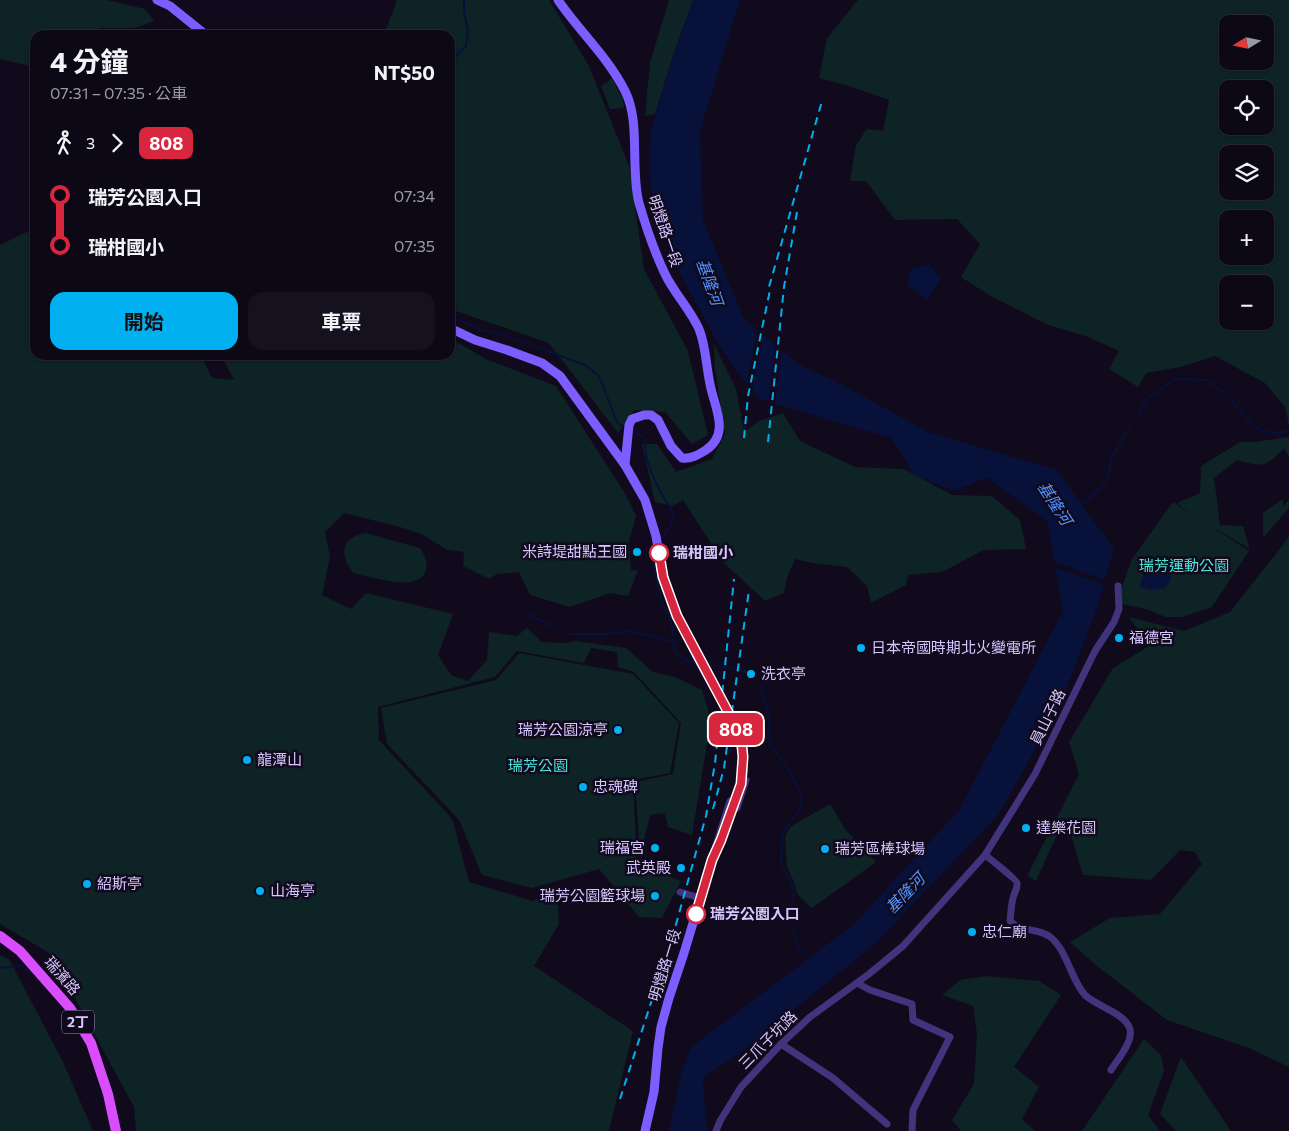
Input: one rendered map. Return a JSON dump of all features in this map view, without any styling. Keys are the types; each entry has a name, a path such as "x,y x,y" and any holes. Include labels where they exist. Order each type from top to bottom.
{"main road":[{"path":"157,0 170,6 200,30"},
{"name":"明燈路一段","path":"558,0 572,21 609,64 629,99 639,201 654,249 666,276 698,328 703,340 710,387 720,425 716,440 711,447 689,459 682,458 671,446 658,420 651,415 638,416 632,419 629,425 625,465 646,500 656,536 663,577 677,616 738,735 743,757 741,784 721,841 712,860 668,998 661,1027 654,1092 645,1131"},
{"path":"455,330 475,340 542,363 560,376 625,465"},
{"name":"瑞濱路","path":"0,936 20,951 70,1008 91,1043 108,1094 116,1131"}],"street":[{"name":"員山子路","path":"985,855 1035,774 1095,650 1114,622 1119,609 1118,586"},
{"path":"706,678 713,674"},
{"path":"741,730 747,757 744,790 730,828 712,860 718,834 738,782 739,759 737,745 741,730"},
{"name":"三爪子坑路","path":"716,1131 741,1087 780,1044 810,1017 903,946 985,855"},
{"path":"985,855 1016,880 1017,884 1010,921 1019,927 1050,936 1070,966 1083,993 1126,1023 1130,1030 1130,1039 1112,1070"},
{"path":"680,892 700,898"},
{"path":"857,983 870,990 912,1004 913,1020 950,1037 913,1110 912,1131"},
{"path":"780,1044 833,1078 887,1124"}],"green space":[{"path":"0,0 107,0 145,9 154,21 135,28 30,30 30,66 0,59"},
{"path":"397,0 549,0 589,66 629,166 644,269 688,351 708,435 692,444 665,412 634,410 618,433 549,343 455,311 455,30 386,30"},
{"path":"669,0 693,0 655,114 645,116 650,63"},
{"path":"858,0 1289,0 1289,425 1285,407 1265,383 1215,356 1180,367 1146,373 1138,387 1109,369 1119,351 1086,336 1048,325 989,295 961,277 980,244 957,219 895,220 866,181 850,181 856,145 867,129 883,131 889,100 819,78 827,38"},
{"path":"612,78 623,99 624,108 610,109 601,86"},
{"path":"30,230 30,360 203,360 212,378 234,380 224,360 455,360 455,341 486,359 556,386 626,495 636,516 629,541 631,571 638,570 628,596 610,593 570,607 530,595 519,572 497,574 489,579 463,566 464,552 448,550 421,534 400,527 344,513 325,532 330,557 322,595 351,609 366,593 453,614 438,655 451,675 468,681 487,660 489,632 517,636 527,628 542,642 567,643 575,641 626,648 653,672 675,677 702,690 711,720 692,835 668,827 665,813 650,815 643,844 639,840 635,782 673,774 681,723 634,672 618,667 617,652 591,648 584,663 517,651 495,677 378,707 379,740 453,821 469,882 533,901 557,890 559,924 534,966 633,1031 609,1131 136,1131 134,1107 51,954 0,924 0,245"},
{"path":"714,344 736,389 744,432 759,421 783,413 800,441 855,467 904,469 952,495 992,496 1020,520 1026,549 984,550 942,572 908,575 906,585 871,603 867,586 847,567 795,559 787,578 784,593 765,601 723,562 683,500 672,506 655,502 642,444 657,444 676,472 712,459 725,434 715,369"},
{"name":"瑞芳運動公園","path":"1289,437 1289,457 1284,448 1263,464 1258,465 1237,460 1214,478 1220,525 1243,526 1250,549 1212,527 1249,551 1212,607 1182,617 1166,617 1146,609 1122,604 1122,587 1132,559 1173,502 1191,514 1177,503 1200,493 1201,466 1240,442 1255,442"},
{"path":"1283,499 1283,507 1289,499 1289,508 1263,538 1263,513"},
{"path":"366,533 420,548 427,564 422,577 414,581 394,582 353,573 346,560 345,548 351,538"},
{"path":"1289,537 1289,1067 1249,1048 1167,1020 1097,966 1070,942 1110,918 1160,914 1202,864 1195,852 1180,850 1151,880 1083,875 1070,832 1056,837 1036,881 1027,876 1079,774 1069,742 1113,668 1149,646 1129,617 1184,631 1230,612"},
{"name":"瑞芳公園","path":"519,653 633,674 679,723 670,773 633,780 637,864 681,881 662,918 639,917 599,869 532,888 482,875 459,820 387,744 381,708 496,680"},
{"name":"瑞芳區棒球場","path":"830,804 845,829 876,862 812,908 797,894 787,867 785,837 790,827"},
{"path":"0,955 9,959 63,1062 93,1131 0,1131"},
{"path":"988,976 1039,981 1061,995 1014,1067 1039,1087 1022,1119 1035,1131 961,1131 952,1120 974,1084 977,1034 973,1006 942,995 960,980"},
{"path":"1144,1039 1161,1055 1164,1071 1148,1115 1160,1131 1082,1131"},
{"path":"1181,1057 1231,1131 1176,1131 1160,1114"}],"water":[{"name":"基隆河","path":"693,0 740,0 700,132 703,220 744,319 800,365 835,381 929,432 1057,470 1114,549 1096,611 1060,706 999,814 876,943 739,1054 703,1077 707,1131 669,1131 681,1074 691,1047 854,924 959,810 1063,611 1047,521 987,478 954,491 915,476 891,438 759,399 738,373 718,343 672,259 657,220 651,193 649,159 651,130 672,59"},
{"path":"929,264 941,279 927,300 908,285 908,278 912,269"},
{"path":"1160,562 1171,572 1170,581 1165,588 1153,590 1140,587 1146,571 1152,565"}],"pier":[{"path":"758,328 764,333 751,394 746,387"},
{"path":"776,342 782,347 775,406 768,404"},
{"path":"1052,561 1107,581 1106,585 1053,567"}],"waterway":[{"path":"455,58 466,46 468,31 464,12 464,0"},
{"path":"455,318 482,330 504,335 585,365 599,376 617,422 623,426"},
{"path":"1138,414 1147,399 1175,379 1207,380 1227,396"},
{"path":"1232,401 1256,427 1269,432 1289,431"},
{"path":"1082,505 1106,483 1112,457 1133,422"},
{"path":"632,431 645,438 645,448 650,468 658,487 673,513 670,527 662,538"},
{"path":"653,547 651,548 654,567 663,606 671,619 675,651 685,660 693,662"},
{"path":"528,614 554,627"},
{"path":"570,634 606,634 630,631 675,642"},
{"path":"711,665 748,671"},
{"path":"741,671 748,673"},
{"path":"754,673 756,677"},
{"path":"761,687 768,712 770,744 793,776 801,795 800,809 783,833 781,863 794,892 793,924"},
{"path":"794,930 799,950 811,958"},
{"path":"0,968 19,965 32,973"}],"railway":[{"path":"744,438 748,396 770,290 769,287 822,101"},
{"path":"768,442 784,287 798,206"},
{"path":"620,1099 675,928 706,816 715,763 734,579"},
{"path":"713,809 724,768 749,590"}],"bus line":[{"name":"808","path":"659,553 663,577 677,616 735,725 742,746 741,784 712,860 696,914"}],"place":[{"name":"米詩堤甜點王國","path":"637,552"},
{"name":"瑞柑國小","path":"659,553"},
{"name":"福德宮","path":"1119,638"},
{"name":"日本帝國時期北火變電所","path":"861,648"},
{"name":"洗衣亭","path":"751,674"},
{"name":"瑞芳公園涼亭","path":"618,730"},
{"name":"龍潭山","path":"247,760"},
{"name":"忠魂碑","path":"583,787"},
{"name":"達樂花園","path":"1026,828"},
{"name":"瑞福宮","path":"655,848"},
{"name":"瑞芳區棒球場","path":"825,849"},
{"name":"武英殿","path":"681,868"},
{"name":"紹斯亭","path":"87,884"},
{"name":"山海亭","path":"260,891"},
{"name":"瑞芳公園籃球場","path":"655,896"},
{"name":"瑞芳公園入口","path":"696,914"},
{"name":"忠仁廟","path":"972,932"}]}
